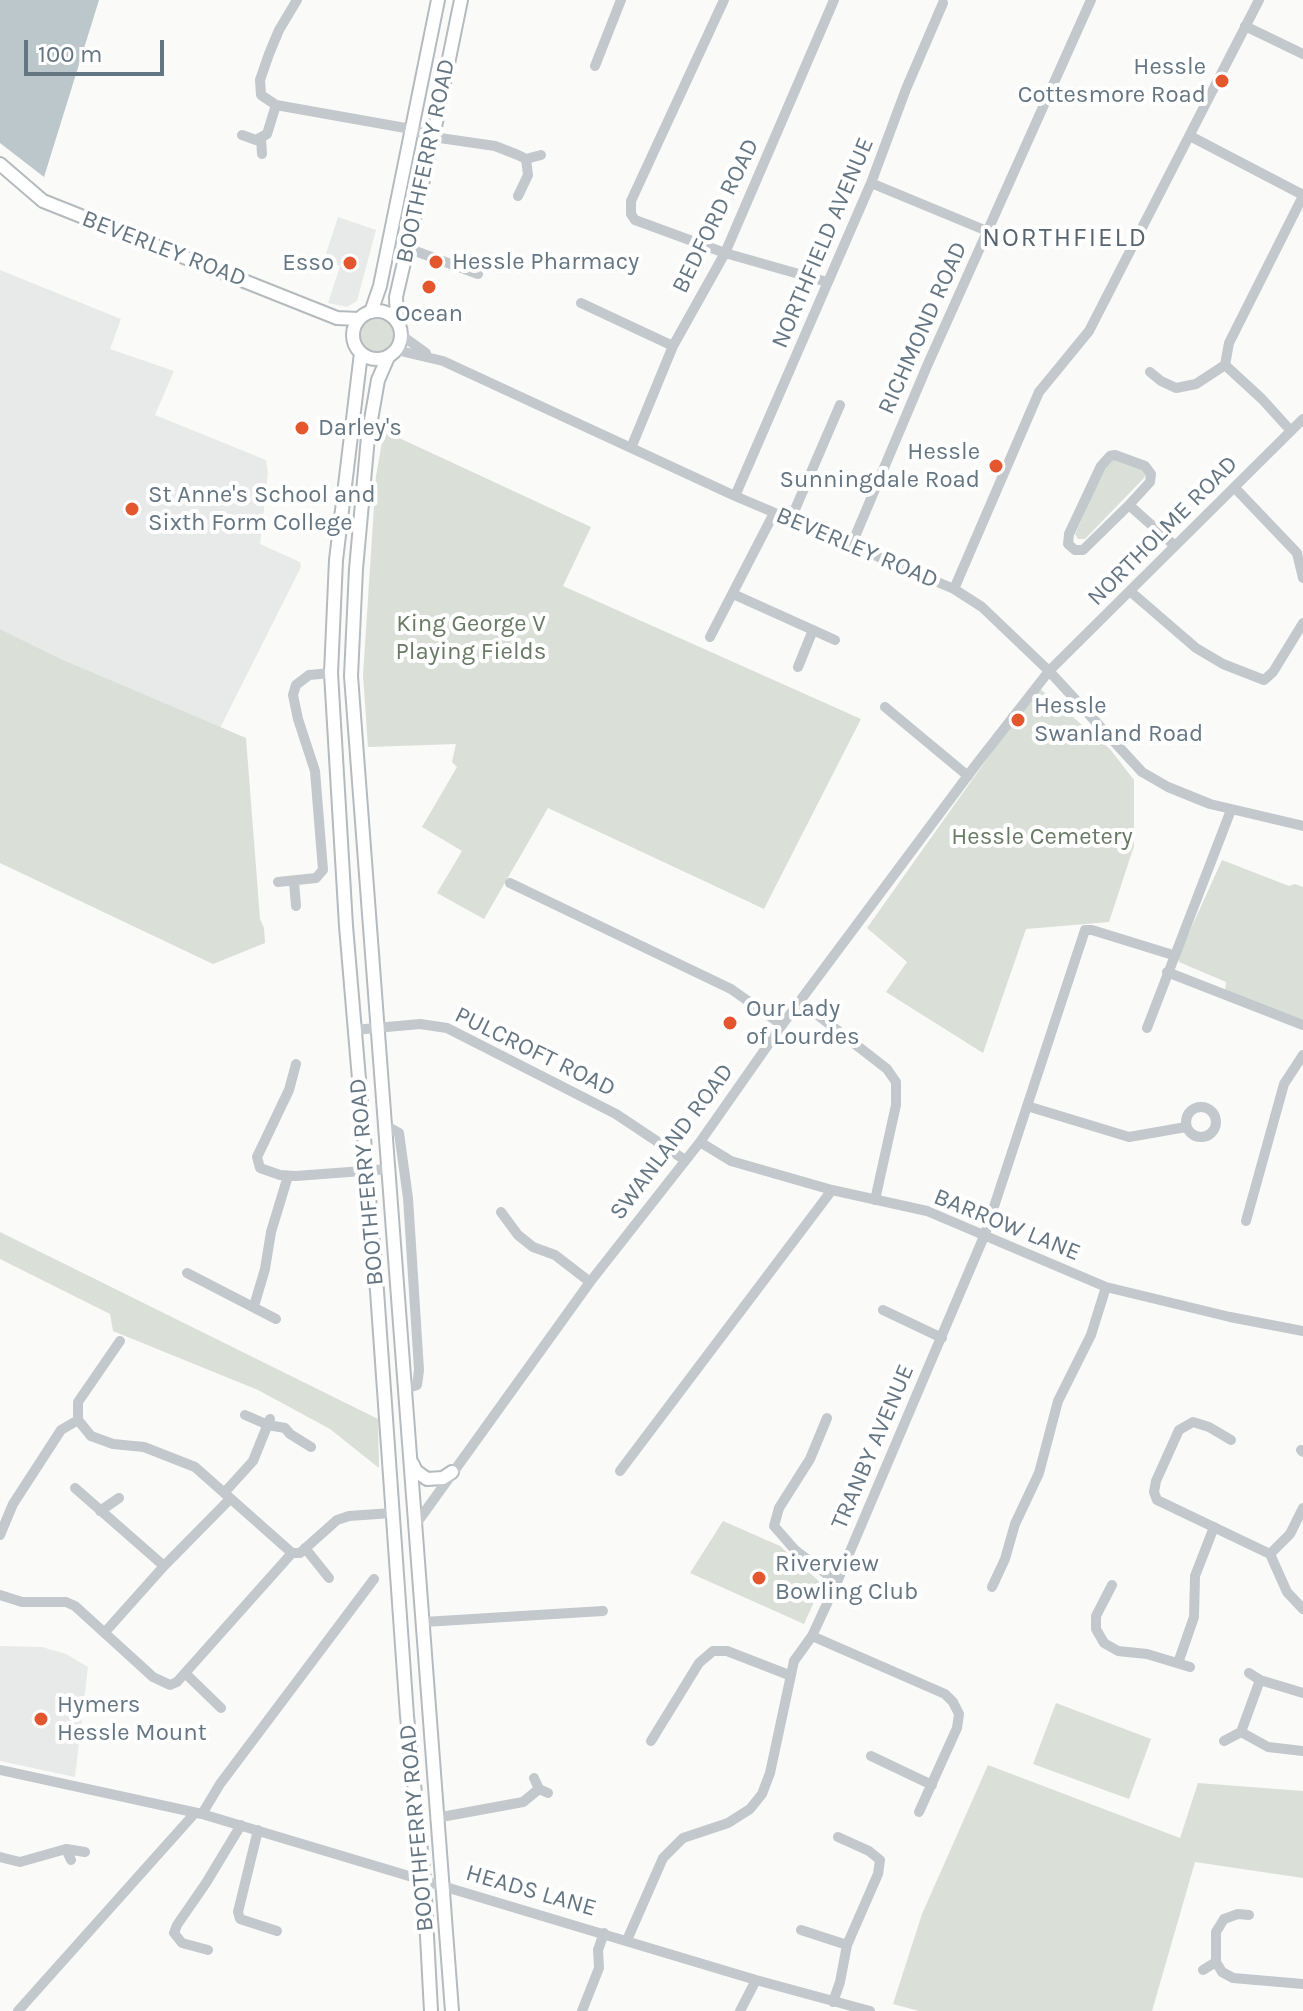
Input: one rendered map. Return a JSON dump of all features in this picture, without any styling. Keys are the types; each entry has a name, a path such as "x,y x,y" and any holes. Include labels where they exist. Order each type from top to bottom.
{"main road":[{"name":"BOOTHFERRY ROAD","path":"371,312 380,286 438,0"},
{"name":"BOOTHFERRY ROAD","path":"399,329 396,297 461,0"},
{"name":"BEVERLEY ROAD","path":"0,164 43,201 337,318 359,319"},
{"path":"371,312 386,313 399,329 392,353 374,359 361,353 353,335 359,319 371,312"},
{"name":"BEVERLEY ROAD","path":"337,318 353,335"},
{"name":"BOOTHFERRY ROAD","path":"361,353 337,544 331,673 354,1030 407,1716 424,1880 431,2011"},
{"name":"BOOTHFERRY ROAD","path":"392,353 378,380 368,437 356,569 351,676 452,2011"},
{"path":"411,1460 416,1471 427,1479 443,1478 452,1472"}],"street":[{"path":"297,0 279,30 260,80 261,95 276,105 411,129 433,137 495,146 526,159 541,155"},
{"path":"595,66 621,0"},
{"path":"724,0 631,201 631,214 635,220 725,253 827,282"},
{"name":"BEDFORD ROAD","path":"631,448 673,346 725,253 834,0"},
{"name":"RICHMOND ROAD","path":"851,546 1091,0"},
{"path":"954,589 1039,392 1089,331 1259,0"},
{"name":"NORTHFIELD AVENUE","path":"735,496 871,183 906,89 943,3"},
{"path":"1245,26 1303,54"},
{"path":"242,135 256,140 267,134 276,105"},
{"path":"1150,372 1176,388 1196,384 1225,365 1229,343 1303,195 1190,136"},
{"path":"261,138 262,154"},
{"path":"518,196 528,175 526,159"},
{"path":"871,183 987,231"},
{"path":"407,248 478,274"},
{"path":"581,303 673,346"},
{"name":"BEVERLEY ROAD","path":"399,329 431,357 790,521 954,589 982,607 1049,671 1142,772 1168,787 1231,810 1303,826"},
{"name":"BEVERLEY ROAD","path":"392,353 431,357"},
{"path":"1225,365 1291,431"},
{"path":"790,521 840,405"},
{"name":"NORTHOLME ROAD","path":"1049,671 1303,419"},
{"path":"1110,456 1145,466 1151,474 1150,482 1129,505 1083,550 1075,550 1068,544 1069,534 1101,466 1110,456"},
{"path":"1235,488 1297,553 1303,578"},
{"path":"1129,505 1175,546"},
{"path":"710,637 774,513"},
{"path":"1131,592 1196,648 1223,664 1264,680 1273,672 1303,623"},
{"path":"733,594 835,640"},
{"path":"798,667 813,630"},
{"name":"SWANLAND ROAD","path":"416,1524 590,1282 700,1142 782,1025 1049,671"},
{"path":"278,882 316,878 323,870 315,771 293,695 296,685 309,675 331,673"},
{"path":"885,707 968,776"},
{"path":"1147,1028 1231,810"},
{"path":"294,882 296,906"},
{"path":"510,883 731,989 782,1025"},
{"name":"TRANBY AVENUE","path":"627,1940 663,1858 683,1838 728,1823 750,1809 762,1794 770,1773 794,1661 812,1636 837,1582 985,1234 1085,930 1173,955"},
{"path":"1167,972 1303,1025"},
{"path":"801,1002 887,1069 896,1082 896,1105 875,1200"},
{"name":"PULCROFT ROAD","path":"354,1030 420,1024 447,1028 616,1114 685,1160"},
{"path":"1246,1221 1284,1084 1303,1055"},
{"path":"296,1064 289,1090 257,1157 262,1169 288,1176 389,1169"},
{"path":"1027,1106 1129,1137 1186,1127"},
{"name":"BOOTHFERRY ROAD","path":"386,1126 399,1133 408,1198 419,1370 417,1385 405,1389"},
{"name":"BARROW LANE","path":"700,1142 731,1161 832,1190 927,1211 1106,1287 1303,1331"},
{"path":"254,1306 288,1176"},
{"path":"620,1471 832,1190"},
{"path":"501,1212 518,1235 533,1247 555,1255 590,1282"},
{"path":"187,1273 276,1319"},
{"path":"992,1587 1005,1559 1015,1524 1039,1473 1058,1401 1091,1335 1106,1287"},
{"path":"883,1310 942,1338"},
{"path":"120,1341 78,1402 78,1420 86,1433 101,1441 144,1447 195,1467 292,1553 300,1553 337,1520 349,1516 392,1513"},
{"path":"245,1415 285,1428 311,1447"},
{"path":"827,1418 810,1459 779,1508 774,1526 795,1550 837,1582"},
{"path":"0,1535 13,1504 61,1430 78,1420"},
{"path":"106,1631 227,1496 253,1461 269,1422"},
{"path":"1231,1440 1193,1422 1179,1430 1156,1481 1154,1492 1157,1500 1270,1554 1287,1592 1303,1609"},
{"path":"75,1488 164,1566"},
{"path":"100,1511 119,1498"},
{"path":"1270,1554 1290,1534 1303,1508"},
{"path":"1178,1663 1194,1617 1195,1576 1214,1527"},
{"path":"305,1548 329,1578"},
{"path":"0,1595 22,1602 66,1602 84,1612 162,1683 170,1685 177,1682 292,1553"},
{"path":"18,2011 198,1814 374,1579"},
{"path":"1112,1585 1096,1616 1096,1629 1104,1643 1118,1651 1147,1654 1190,1667"},
{"path":"424,1622 603,1611"},
{"path":"812,1636 945,1694 953,1702 959,1714 957,1728 919,1812"},
{"path":"651,1741 693,1671 713,1651 727,1651 789,1675"},
{"path":"185,1673 221,1708"},
{"path":"1249,1673 1260,1680 1303,1693"},
{"path":"1224,1741 1241,1732 1260,1680"},
{"path":"1241,1732 1268,1747 1303,1751"},
{"path":"871,1756 932,1785"},
{"name":"HEADS LANE","path":"1,1773 241,1825 756,1980 870,2011"},
{"path":"436,1818 523,1802 541,1787"},
{"path":"208,1950 182,1943 174,1933 241,1825"},
{"path":"258,1830 238,1912 240,1919 277,1931"},
{"path":"833,2002 847,1945 878,1874 880,1860 869,1851 838,1837"},
{"path":"0,1857 20,1862 66,1849 85,1852"},
{"path":"66,1849 71,1860"},
{"path":"1249,1915 1220,1915 1216,1932 1216,1962 1222,1972 1233,1978 1303,1984"},
{"path":"801,1930 847,1945"},
{"path":"582,2011 599,1968 598,1950 604,1933"},
{"path":"1203,1970 1216,1962"},
{"path":"740,2011 756,1980"}],"shaded area":[{"path":"0,0 99,0 44,177 0,143"},
{"name":"Esso","path":"338,217 376,230 357,301 347,307 328,303 340,266 324,260"},
{"name":"St Anne's School and Sixth Form College","path":"0,270 121,319 110,349 174,371 155,415 266,460 268,473 260,544 300,562 301,567 220,728 0,629"},
{"name":"Hymers Hessle Mount","path":"0,1646 42,1647 66,1654 88,1667 75,1777 0,1761"}],"green space":[{"path":"377,319 389,324 394,336 389,348 377,353 365,348 360,336 365,324"},
{"name":"King George V Playing Fields","path":"384,431 591,527 563,586 861,719 764,909 548,808 484,919 437,893 462,851 422,827 457,767 452,762 456,744 368,747 363,675 376,476"},
{"path":"1113,459 1141,467 1146,475 1085,539 1078,539 1075,534 1106,465"},
{"path":"0,629 61,659 246,738 260,919 265,943 213,964 0,863"},
{"name":"Hessle Cemetery","path":"1038,687 1110,749 1134,780 1134,846 1109,922 1026,929 983,1053 886,992 907,962 867,928"},
{"path":"1222,860 1289,886 1295,884 1303,887 1303,1021 1225,990 1226,982 1179,962 1178,957"},
{"path":"0,1232 378,1419 379,1468 330,1429 258,1390 113,1331 110,1314 0,1259"},
{"name":"Riverview Bowling Club","path":"723,1521 780,1546 822,1584 804,1624 690,1573"},
{"path":"1056,1703 1151,1739 1129,1799 1033,1764"},
{"path":"988,1765 1180,1838 1198,1783 1303,1791 1303,1878 1195,1862 1152,2011 919,2011 893,2004 922,1914"}],"place":[{"name":"Hessle Cottesmore Road","path":"1222,81"},
{"name":"Hessle Pharmacy","path":"436,262"},
{"name":"Esso","path":"350,263"},
{"name":"Ocean","path":"429,287"},
{"name":"Darley's","path":"302,428"},
{"name":"Hessle Sunningdale Road","path":"996,466"},
{"name":"St Anne's School and Sixth Form College","path":"132,509"},
{"name":"Hessle Swanland Road","path":"1018,720"},
{"name":"Our Lady of Lourdes","path":"730,1023"},
{"name":"Riverview Bowling Club","path":"759,1578"},
{"name":"Hymers Hessle Mount","path":"41,1719"}],"district":[{"name":"NORTHFIELD","path":"1065,239"}]}
